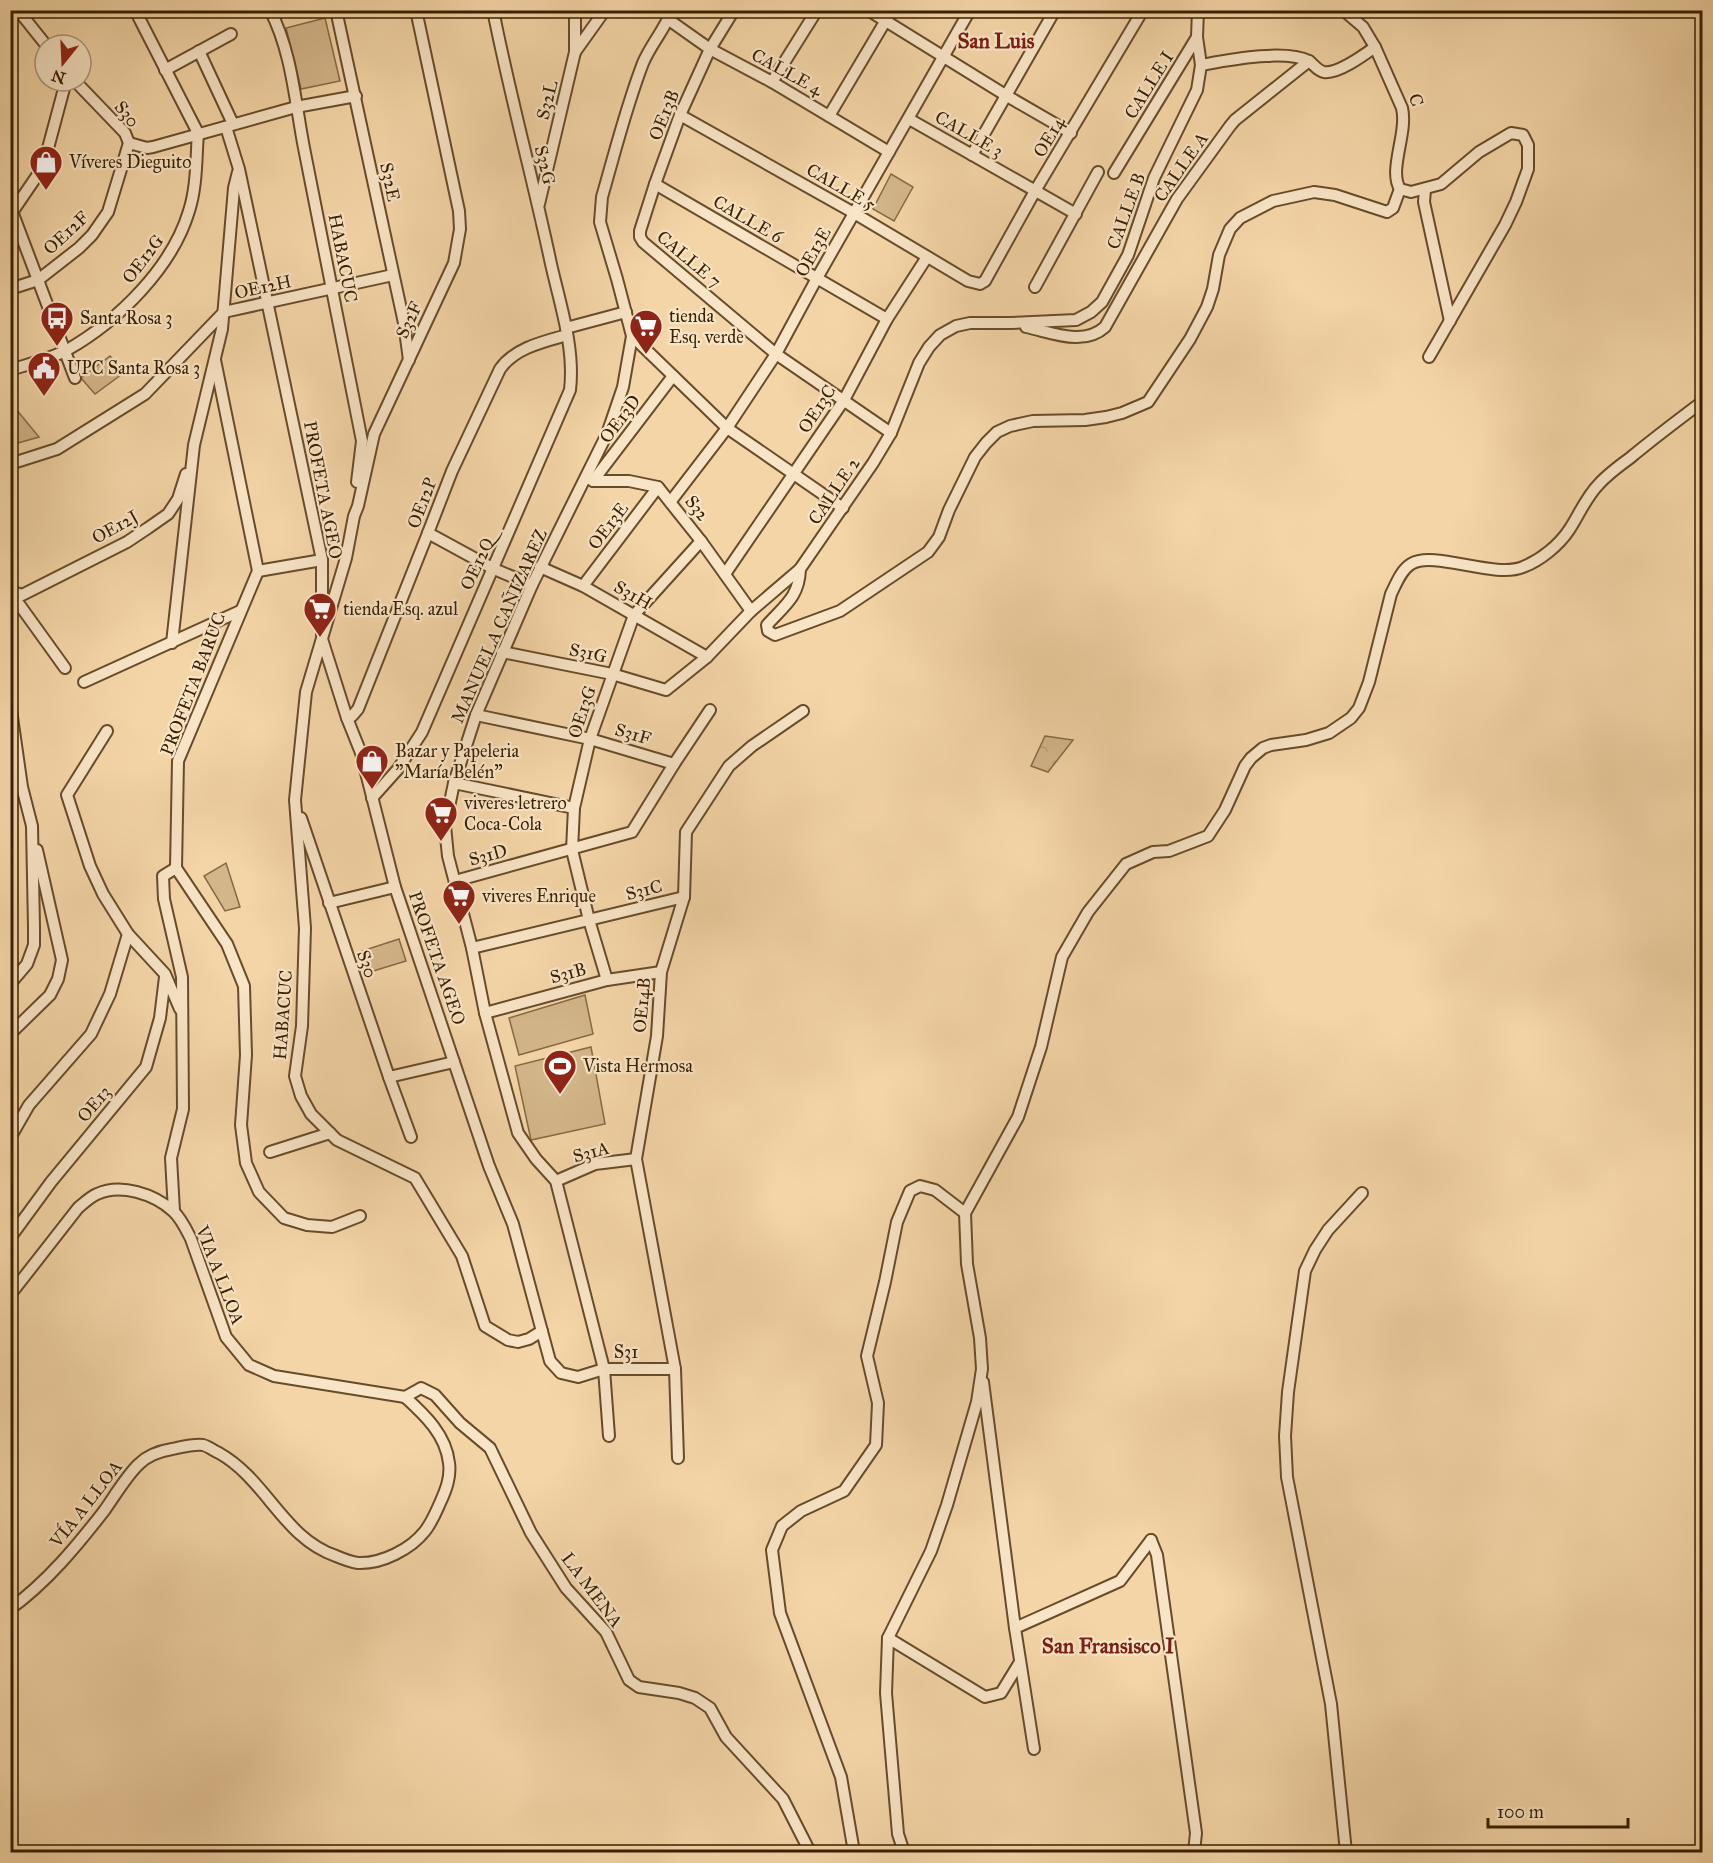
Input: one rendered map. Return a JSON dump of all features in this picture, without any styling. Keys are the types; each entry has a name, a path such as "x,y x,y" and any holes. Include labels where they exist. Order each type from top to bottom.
{"street":[{"path":"18,10 36,33"},
{"path":"135,10 198,133"},
{"name":"HABACUC","path":"270,10 286,47 362,441 354,516"},
{"name":"S32E","path":"336,10 404,323 409,361"},
{"name":"S32F","path":"322,639 346,558 374,434 451,271 459,245 459,211 416,10"},
{"name":"S32G","path":"493,10 566,332"},
{"path":"575,10 575,52"},
{"name":"S32L","path":"538,206 575,52 604,10"},
{"name":"OE13B","path":"640,237 655,184 680,115 710,49 734,10"},
{"path":"772,82 817,10"},
{"path":"868,10 889,16 943,57 1071,132"},
{"name":"OE13E","path":"671,501 727,428 776,354 970,10"},
{"path":"972,155 1055,10"},
{"name":"OE14","path":"985,281 1035,191 1143,10"},
{"name":"CALLE I","path":"1114,173 1197,37 1198,10"},
{"name":"C","path":"1343,10 1363,27 1399,98 1405,117 1396,173 1396,181 1400,189"},
{"path":"1697,10 1702,16"},
{"name":"CALLE 4","path":"671,15 710,49 772,82 889,152"},
{"name":"MANUELA CAÑIZAREZ","path":"609,1436 604,1369 556,1181 536,1160 518,1133 485,1013 472,948 448,856 445,826 454,783 476,715 540,567 589,479 623,387 632,336 614,267 605,244 600,212 602,197 633,90 651,48 671,15"},
{"path":"829,116 889,16"},
{"path":"165,70 231,34"},
{"name":"CALLE B","path":"1011,323 1076,320 1091,312 1101,302 1128,255 1154,178 1197,90 1201,65 1197,37"},
{"path":"1201,65 1248,58 1284,56 1300,57 1310,61 1320,71 1329,72 1356,60 1375,47"},
{"name":"PROFETA AGEO","path":"199,51 230,125 322,560 322,639 347,718 361,753 396,887 489,1166 513,1224 550,1361 561,1373 578,1377"},
{"name":"CALLE A","path":"1011,323 1075,338 1093,336 1100,331 1110,319 1177,199 1230,126 1310,61"},
{"path":"63,93 43,167 11,210 75,378"},
{"name":"S30","path":"87,93 125,133 129,143"},
{"path":"129,143 150,148 296,107 356,96"},
{"name":"CALLE 5","path":"680,115 854,213 972,283 980,284 985,281"},
{"name":"CALLE 3","path":"909,119 1076,214"},
{"name":"OE12G","path":"10,370 66,351 125,308 157,271 175,246 190,208 198,133"},
{"path":"800,568 795,594 767,625 768,631 775,635 840,611 928,552 939,537 953,501 975,457 997,432 1020,423 1106,417 1148,402 1190,339 1206,308 1213,289 1219,255 1230,229 1240,218 1273,201 1314,192 1335,195 1387,213 1393,208 1400,189 1411,192 1441,184 1479,152 1506,135 1522,135 1526,140 1529,155 1528,169 1516,202 1429,357"},
{"name":"OE12F","path":"10,289 38,280 86,242 104,220 112,203 129,143"},
{"path":"172,643 194,445 221,336 234,188 239,169"},
{"path":"1035,287 1098,172"},
{"name":"CALLE 6","path":"655,184 887,319"},
{"path":"1425,190 1424,202 1450,321"},
{"name":"CALLE 7","path":"640,237 776,354 891,433"},
{"name":"OE13C","path":"726,574 844,400 887,319 927,257"},
{"name":"OE12H","path":"10,464 57,448 145,394 224,312 393,275"},
{"name":"OE12P","path":"347,718 358,709 452,471 500,369 514,354 566,332 626,312"},
{"name":"CALLE 2","path":"666,690 707,657 751,611 800,568 843,508 891,433 919,363 928,347 940,335 956,326 970,323 1011,323"},
{"name":"OE12Q","path":"372,798 398,769 422,732 567,399 571,383 566,332"},
{"path":"632,336 727,428 843,508"},
{"path":"215,360 258,571 322,560"},
{"name":"OE13D","path":"589,479 673,376"},
{"path":"1034,1749 1015,1628 980,1338 967,1264 965,1214 1018,1117 1041,1047 1062,957 1088,912 1126,864 1153,852 1169,851 1208,836 1225,810 1245,765 1263,748 1329,733 1351,718 1359,708 1369,682 1391,594 1397,581 1410,564 1427,560 1507,570 1523,567 1556,545 1599,484 1661,432 1702,402"},
{"name":"OE12J","path":"10,592 22,595 127,542 168,514 178,499 194,445"},
{"path":"589,479 629,481 658,487"},
{"name":"OE13E","path":"583,586 658,487"},
{"name":"S32","path":"658,487 726,574 751,611"},
{"path":"428,533 494,569 532,585"},
{"name":"OE13G","path":"607,980 572,850 574,808 590,739 634,615 701,541"},
{"name":"S31H","path":"540,567 583,586 707,657"},
{"name":"PROFETA BARUC","path":"176,868 178,761 258,571"},
{"path":"10,592 65,668"},
{"path":"84,682 240,611"},
{"name":"HABACUC","path":"322,639 306,692 295,801 305,928 302,1026 295,1076 311,1114 337,1140 415,1178 462,1256 485,1326 508,1340 518,1342 529,1339 542,1331"},
{"name":"S31G","path":"502,652 612,674 666,690"},
{"path":"10,703 22,787 62,960 58,979 50,995 10,1034"},
{"path":"674,764 710,710"},
{"name":"OE14B","path":"678,1458 675,1368 636,1159 657,1036 661,972 684,897 686,832 729,766 752,746 804,711"},
{"name":"S31F","path":"476,715 590,739 674,764"},
{"path":"107,731 67,795 90,866 103,894 128,934 165,974 182,1013"},
{"name":"S31D","path":"455,881 632,832 674,764"},
{"path":"454,783 574,808"},
{"name":"S30","path":"295,801 411,1137"},
{"path":"10,984 27,964 34,945 32,826"},
{"path":"174,1211 171,1158 183,1108 182,977 164,899 163,876 176,868 227,944 244,986 246,1055 241,1125 246,1163 259,1192 284,1218 307,1225 332,1227 360,1216"},
{"path":"329,903 396,887"},
{"name":"S31C","path":"472,948 684,897"},
{"path":"10,1138 29,1105 91,1034 110,994 128,934"},
{"name":"S31B","path":"485,1013 607,980 661,972"},
{"name":"OE13","path":"10,1238 51,1182 146,1067 160,1018 165,974"},
{"path":"389,1077 454,1062"},
{"path":"270,1152 330,1133"},
{"name":"S31A","path":"556,1181 595,1164 636,1159"},
{"path":"854,1852 841,1777 780,1613 772,1550 782,1526 801,1511 844,1491 876,1445 878,1403 867,1356 897,1222 910,1191 920,1186 936,1190 965,1214"},
{"name":"VIA A LLOA","path":"10,1295 78,1208 96,1194 108,1191 135,1192 148,1196 174,1211 191,1239 226,1337 249,1365 274,1376 405,1397"},
{"path":"1346,1852 1331,1704 1287,1478 1285,1436 1288,1392 1305,1271 1314,1250 1328,1230 1362,1193"},
{"name":"S31","path":"578,1377 604,1369 675,1368"},
{"path":"904,1852 898,1834 886,1693 888,1638 931,1551 977,1402 982,1369"},
{"name":"LA MENA","path":"405,1397 421,1388 435,1395 460,1423 490,1448 531,1533 566,1588 606,1632 629,1680 639,1687 679,1693 695,1698 710,1708 726,1737 783,1799 810,1852"},
{"name":"VÍA A LLOA","path":"10,1609 25,1599 55,1570 85,1535 139,1463 155,1454 187,1446 205,1445 228,1459 250,1477 296,1533 320,1551 357,1563 387,1558 415,1542 426,1530 447,1487 449,1463 441,1437 424,1415 405,1397"},
{"path":"1015,1628 1120,1581 1151,1540 1157,1555 1177,1690 1196,1833 1194,1852"},
{"path":"888,1638 985,1697 1001,1693 1020,1662"}],"green space":[{"path":"325,18 340,81 301,89 286,28"},
{"path":"891,174 913,187 894,221 873,209"},
{"path":"110,356 125,372 95,394 81,378"},
{"path":"11,403 39,437 11,445"},
{"path":"1045,736 1073,740 1048,772 1031,766"},
{"path":"226,863 240,907 225,911 204,876"},
{"path":"399,939 406,961 370,972 362,951"},
{"path":"585,995 593,1034 519,1055 509,1018"},
{"name":"Vista Hermosa","path":"591,1047 605,1124 531,1140 515,1066"}],"place":[{"name":"Víveres Dieguito","path":"46,191"},
{"name":"Santa Rosa 3","path":"57,347"},
{"name":"tienda Esq. verde","path":"646,355"},
{"name":"UPC Santa Rosa 3","path":"44,397"},
{"name":"tienda Esq. azul","path":"320,638"},
{"name":"Bazar y Papeleria \"María Belén\"","path":"372,790"},
{"name":"viveres letrero Coca-Cola","path":"441,842"},
{"name":"viveres Enrique","path":"459,925"},
{"name":"Vista Hermosa","path":"560,1095"}],"district":[{"name":"San Luis","path":"996,41"},
{"name":"San Fransisco I","path":"1108,1646"}]}
